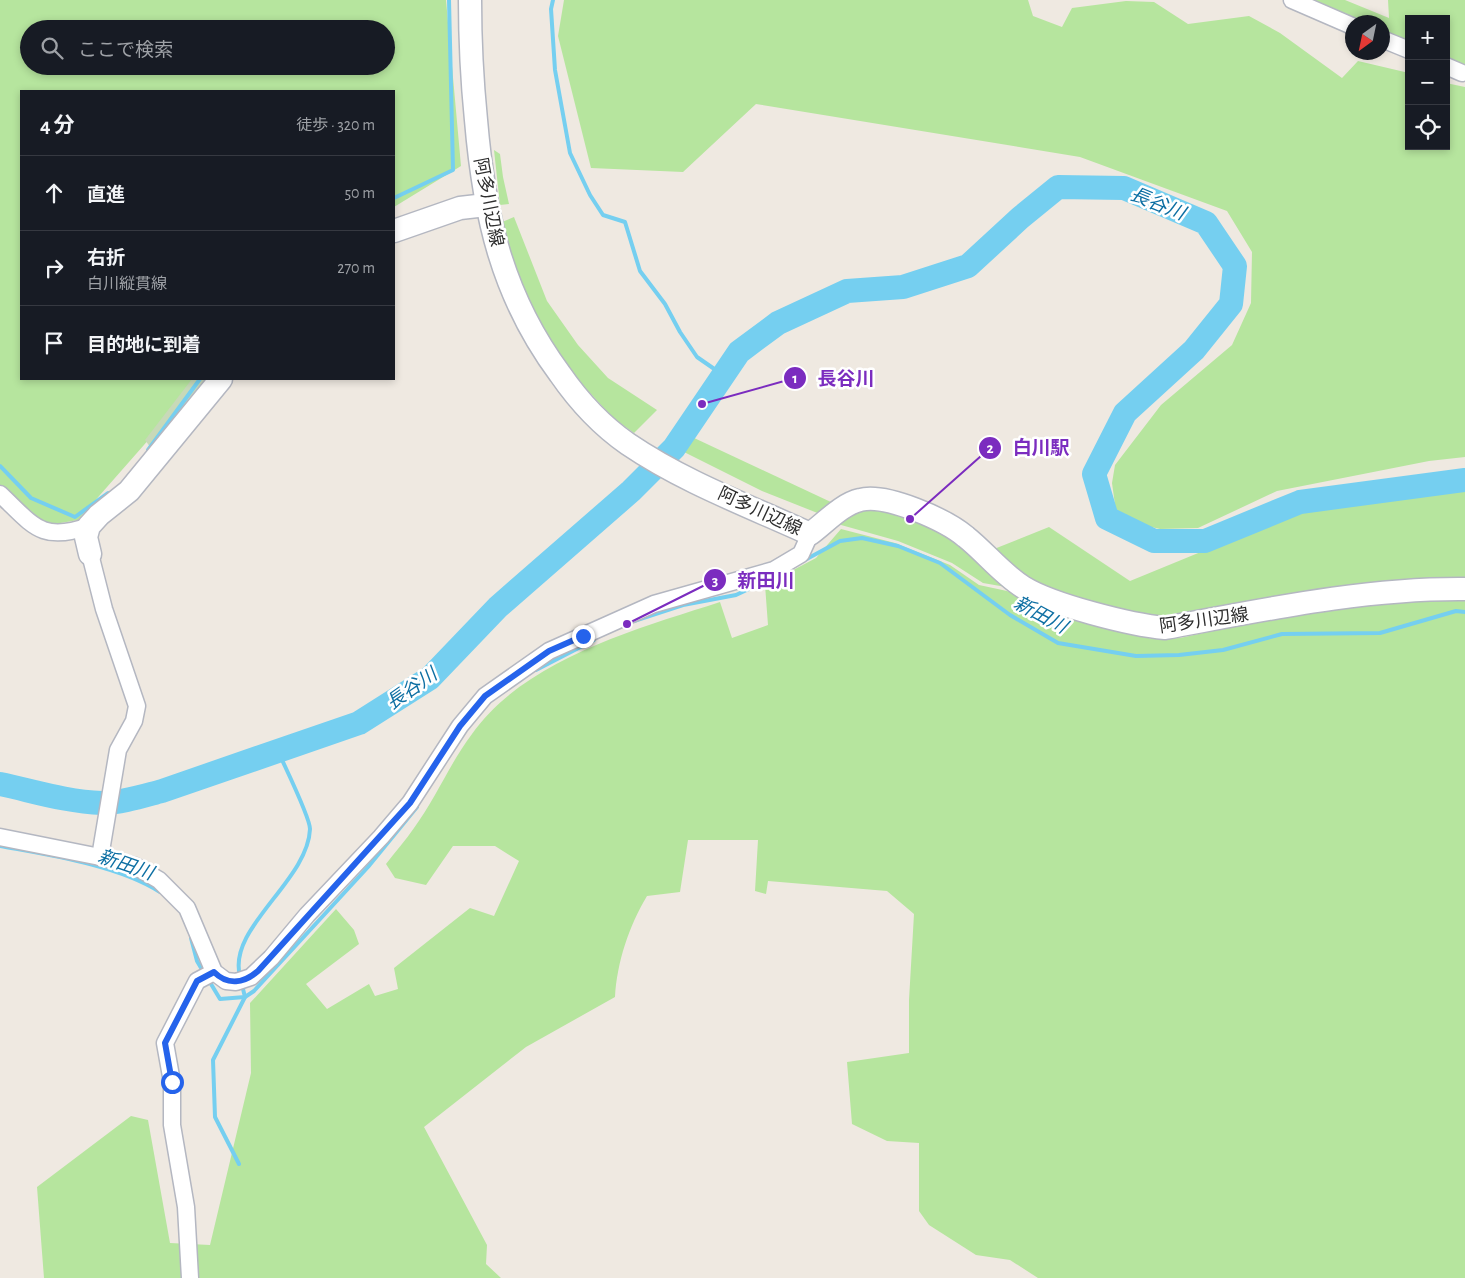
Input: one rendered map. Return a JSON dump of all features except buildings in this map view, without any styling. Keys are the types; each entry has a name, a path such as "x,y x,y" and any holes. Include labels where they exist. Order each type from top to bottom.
{"main road":[{"name":"阿多川辺線","path":"470,0 470,39 475,113 486,205 501,265 512,292 538,341 570,388 592,413 627,443 671,470 810,534 852,503 861,499 887,501 948,524 966,536 998,568 1022,587 1040,597 1142,626 1165,628 1332,600 1418,589 1465,589"},
{"path":"395,231 460,208 486,205"},
{"path":"90,554 86,537 89,526 99,515 130,490 220,380"}],"street":[{"path":"1292,0 1345,23"},
{"path":"1390,42 1405,48"},
{"path":"1450,68 1462,73"},
{"path":"0,494 42,531 70,533 89,526"},
{"path":"206,976 226,981 240,981 251,977 271,958 307,915 381,837 410,803 460,726 485,696 549,651 654,604 774,570 801,554 810,534"},
{"path":"90,554 104,609 136,706 134,721 118,750 100,857"},
{"path":"0,837 135,866 160,880 188,908 206,976 165,1043 172,1082 172,1125 186,1207 190,1278"}],"green space":[{"path":"0,0 446,0 461,166 395,206 395,90 20,90 20,380 201,380 78,520 49,525 32,519 0,490"},
{"path":"564,0 1028,0 1033,16 1062,27 1072,8 1126,1 1154,2 1188,24 1249,16 1280,33 1342,78 1358,61 1405,72 1405,150 1450,150 1450,84 1465,87 1465,457 1429,461 1277,491 1198,528 1160,529 1134,523 1116,512 1112,483 1115,465 1161,405 1232,345 1251,303 1252,252 1227,211 1080,157 756,104 683,172 591,168 558,36"},
{"path":"1309,0 1345,0 1382,15 1345,16"},
{"path":"1388,0 1465,0 1465,69 1450,60 1450,15 1405,15 1405,42 1390,36"},
{"path":"494,150 500,154 509,204 500,205"},
{"path":"514,217 547,301 578,345 608,378 657,410 634,433 614,419 566,367 541,327 514,269 502,222"},
{"path":"191,380 206,380 153,451 145,440"},
{"path":"692,437 833,503 820,514 762,491 682,451"},
{"path":"1465,490 1465,581 1187,615 1149,615 1083,601 1029,582 989,551 1049,527 1130,581 1293,514 1357,503"},
{"path":"856,509 899,512 957,539 1006,587 983,583 952,563 898,541 834,523"},
{"path":"841,529 895,543 950,565 979,585 1007,591 1070,617 1152,639 1180,638 1319,608 1396,599 1465,601 1465,1278 1038,1278 1010,1260 976,1255 929,1225 919,1211 919,1143 887,1141 852,1124 847,1062 909,1053 909,1000 914,914 887,891 768,881 766,894 755,891 758,840 688,840 680,892 647,896 629,932 618,971 615,997 526,1047 424,1127 487,1245 486,1264 501,1278 44,1278 37,1187 131,1116 148,1120 170,1243 210,1245 251,1073 250,1003 336,909 354,930 359,944 306,984 327,1009 369,984 375,996 398,989 394,968 470,908 494,916 519,861 495,846 453,846 426,885 395,878 386,864 422,817 464,745 494,708 521,686 552,666 585,650 654,623 720,602 732,638 768,625 765,585 816,558"}],"waterway":[{"path":"395,198 453,170 449,0"},
{"path":"553,0 551,9 555,70 570,153 590,195 603,215 625,222 640,271 665,304 680,332 697,357 723,375"},
{"name":"長谷川","path":"0,784 76,801 117,802 162,791 359,723 430,678 498,607 631,491 674,448 739,352 778,323 847,291 903,287 968,266 1020,218 1058,187 1124,188 1206,223 1235,266 1231,304 1194,350 1125,413 1094,474 1107,518 1154,541 1205,541 1300,502 1465,480"},
{"path":"148,450 199,380"},
{"path":"0,466 31,498 75,517 108,493"},
{"name":"新田川","path":"803,561 840,541 862,538 898,546 940,563 1010,615 1058,643 1136,656 1179,655 1223,650 1282,634 1380,633 1456,611 1465,612"},
{"name":"新田川","path":"634,621 683,605 736,595 770,579"},
{"name":"新田川","path":"536,670 594,640"},
{"path":"240,976 239,958 245,940 296,867 306,848 310,829 301,803 278,751"},
{"name":"新田川","path":"208,979 220,999 245,997 254,991 368,867 417,807"},
{"name":"新田川","path":"0,846 61,857 104,868 143,883 160,892"},
{"name":"新田川","path":"191,938 197,961 204,973"},
{"path":"239,1164 215,1117 213,1060 245,997 242,985"}],"place":[{"name":"長谷川","path":"702,404"},
{"name":"白川駅","path":"910,519"},
{"name":"新田川","path":"627,624"}],"route":[{"path":"172,1082 165,1043 197,981 214,972 219,978 236,982 251,977 258,971 410,803 460,726 485,696 549,651 583,636"}]}
